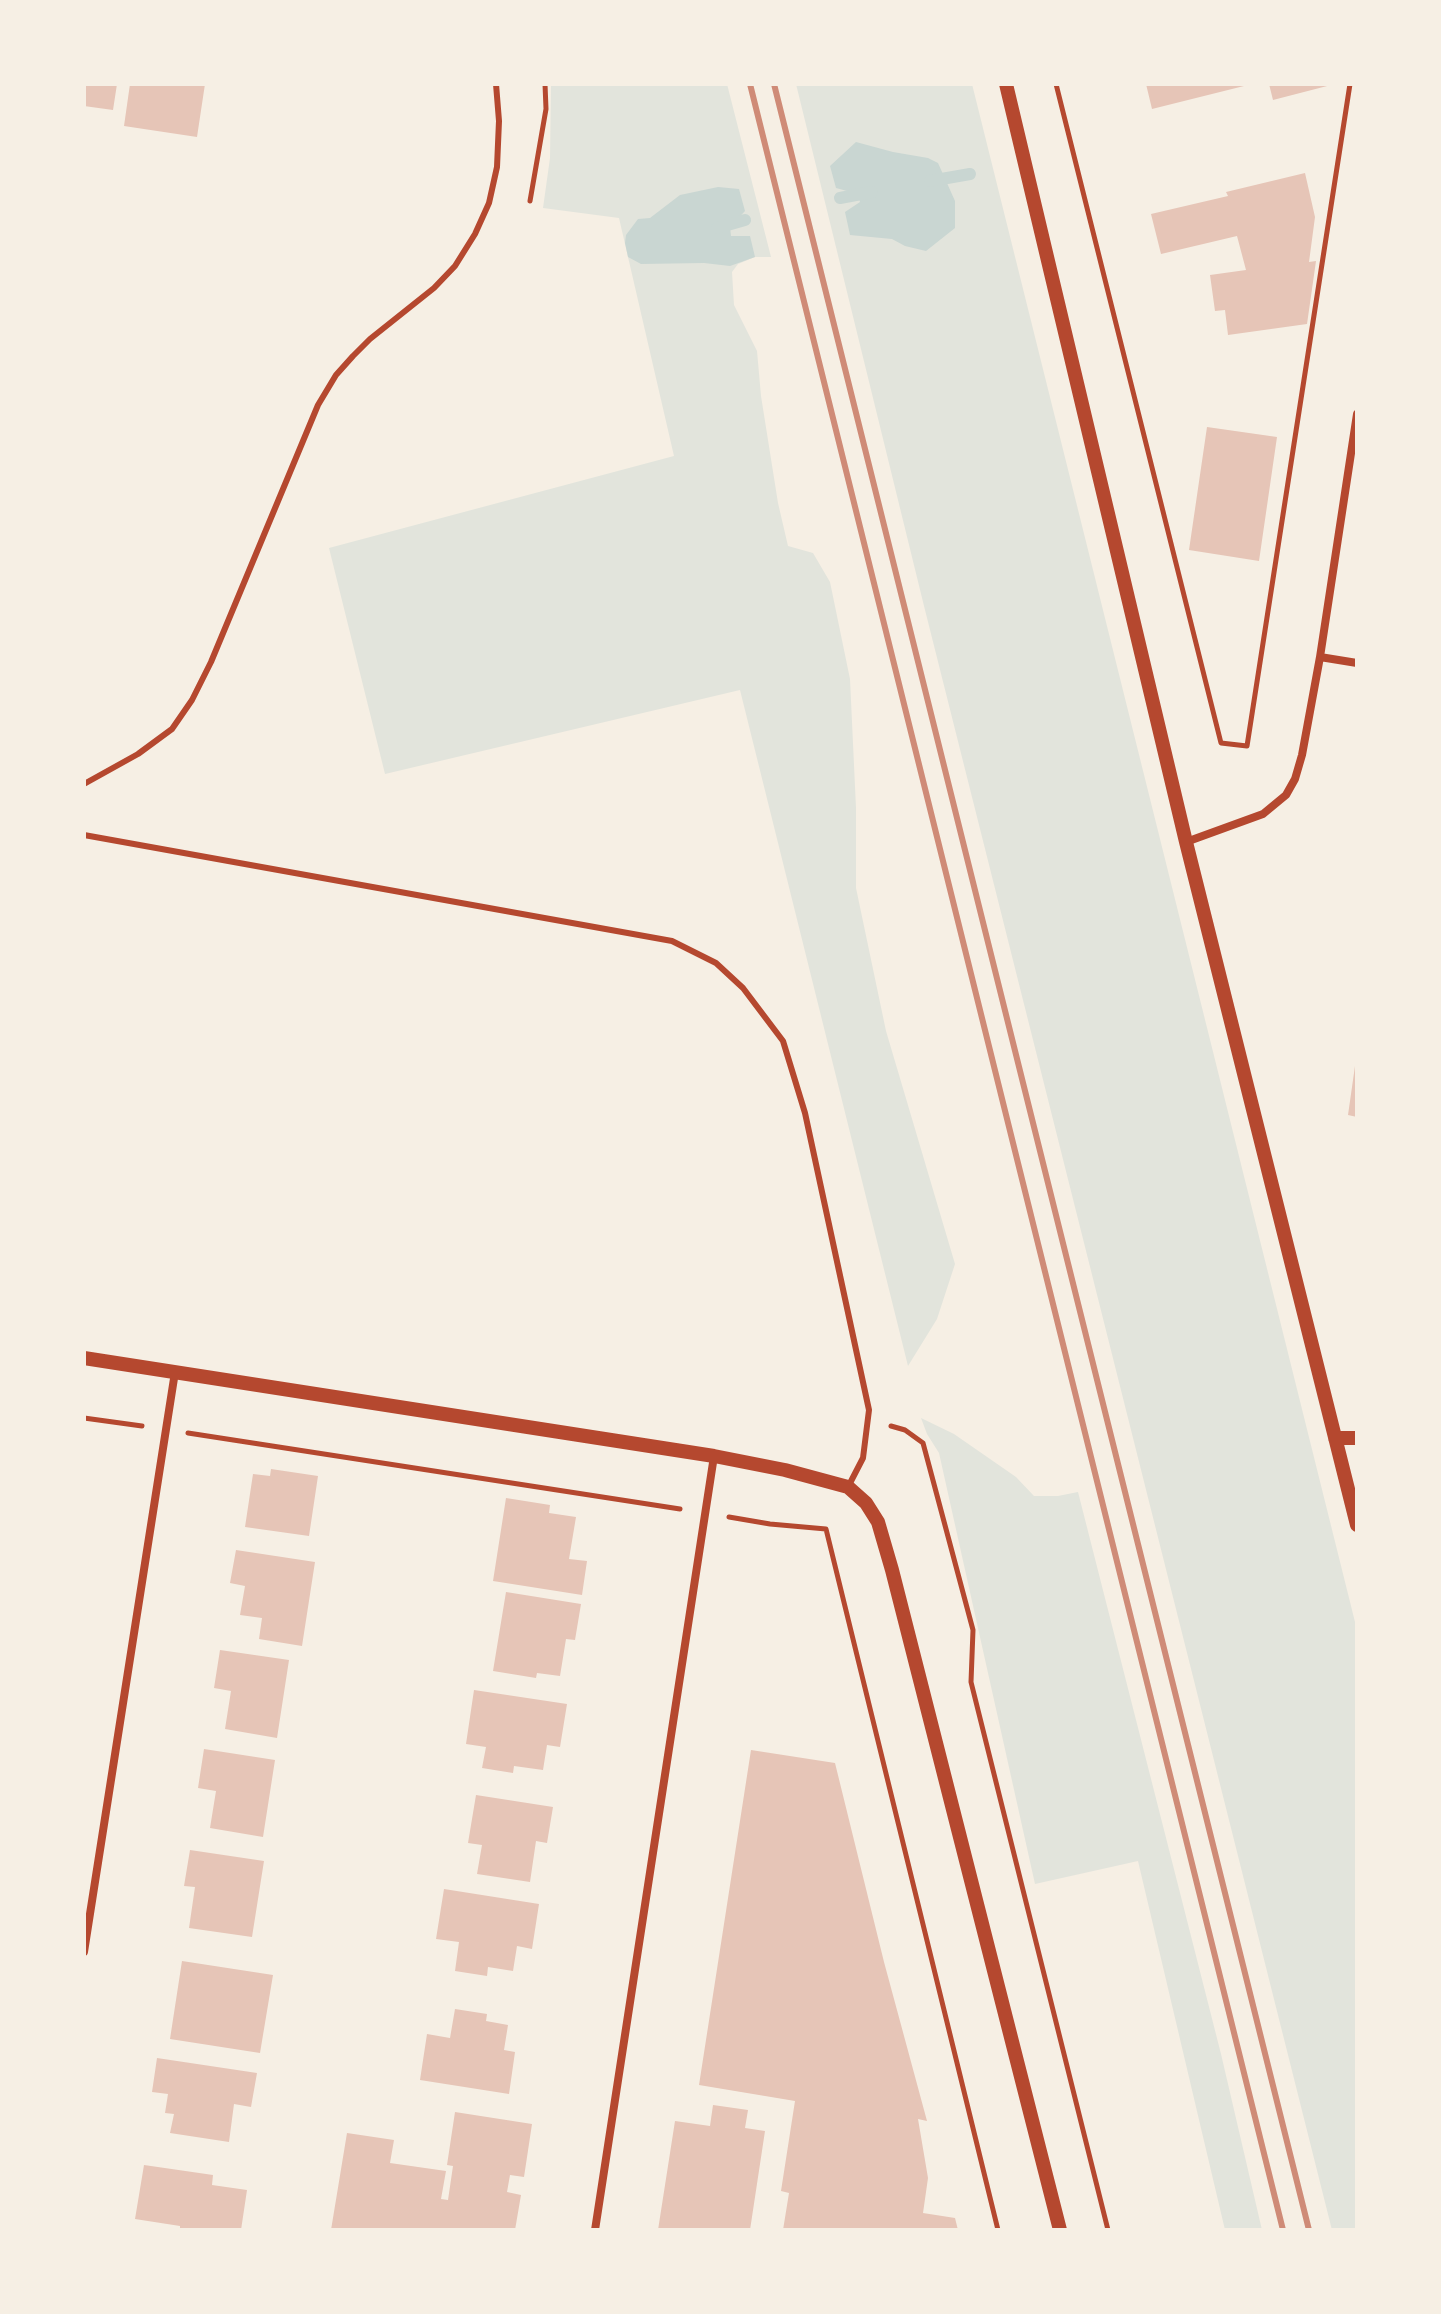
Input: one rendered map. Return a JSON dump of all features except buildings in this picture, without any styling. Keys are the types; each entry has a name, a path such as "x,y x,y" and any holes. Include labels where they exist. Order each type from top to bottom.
{"street":[{"path":"1006,84 1186,842 1357,1525"},
{"path":"1186,842 1263,814 1286,795 1295,779 1320,657 1357,414"},
{"path":"1320,657 1357,663"},
{"path":"84,1358 714,1456 848,1487 866,1503 878,1522 892,1570 1060,2230"},
{"path":"84,1952 175,1371"},
{"path":"1335,1438 1357,1438"},
{"path":"595,2230 714,1456"}],"lane":[{"path":"84,784 138,754 172,729 192,700 211,662 289,474 336,375 370,339 434,288 455,266 475,234 489,203 497,167 499,121 496,84"},
{"path":"84,835 672,941 716,963 743,988 783,1041 808,1127 869,1410 863,1458 848,1487"}],"path":[{"path":"530,201 546,109 545,84"},
{"path":"1056,84 1221,743 1247,746 1350,84"},
{"path":"868,1420 905,1430 923,1443 973,1630 971,1682 1108,2230"}],"shaded area":[{"path":"551,84 727,84 771,257 755,257 738,264 732,272 734,305 757,351 778,503 788,546 813,553 830,582 850,679 856,888 886,1031 955,1264 937,1319 908,1366 740,690 385,774 329,548 674,456 619,218 543,208 550,158"},
{"path":"796,84 972,84 1357,1630 1357,2230 1332,2230"},
{"path":"856,142 938,163 955,201 955,228 926,251 892,239 850,235 845,212 860,202 858,194 836,188 830,166"},
{"path":"718,187 739,189 745,211 730,227 731,236 750,236 755,257 730,266 704,263 641,264 628,257 626,235 638,219 650,218 680,195"},
{"path":"921,1418 954,1434 1016,1477 1034,1496 1078,1492 1221,2054 1262,2230 1225,2230 1138,1861 1035,1884 939,1453"}],"waterway":[{"path":"930,181 970,174"},
{"path":"840,198 872,192"},
{"path":"717,228 745,220"}],"railway":[{"path":"750,84 1283,2230"},
{"path":"774,84 1309,2230"}]}
